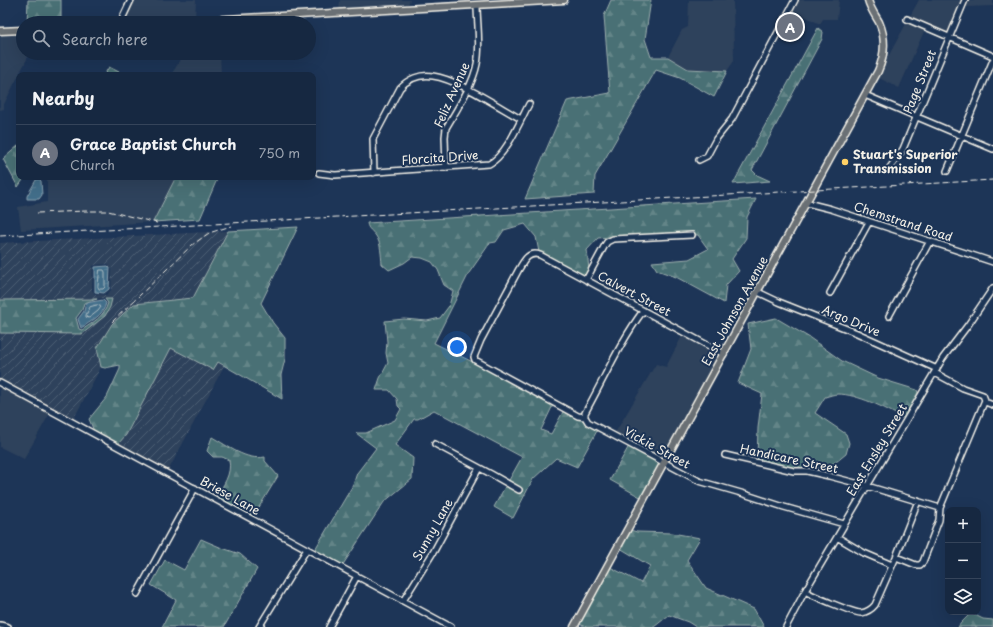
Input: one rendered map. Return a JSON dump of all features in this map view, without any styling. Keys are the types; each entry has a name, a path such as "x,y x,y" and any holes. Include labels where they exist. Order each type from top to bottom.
{"main road":[{"path":"281,16 564,0"},
{"name":"East Johnson Avenue","path":"576,626 807,203 881,63 884,46 882,31 879,22 871,10 868,0"},
{"path":"0,31 16,30"}],"street":[{"path":"124,16 131,0"},
{"path":"698,160 707,156 716,139 732,119 795,0"},
{"name":"Page Street","path":"889,169 903,149 965,0"},
{"name":"Feliz Avenue","path":"446,168 446,128 474,74 478,56 477,5"},
{"path":"907,19 993,56"},
{"path":"947,171 993,60"},
{"path":"374,173 373,139 396,93 404,84 421,76 433,76 445,79 467,89 521,119"},
{"path":"865,95 993,149"},
{"name":"Florcita Drive","path":"318,173 331,175 484,166 494,162 501,155 529,104"},
{"name":"Chemstrand Road","path":"807,203 993,262"},
{"path":"830,293 869,222"},
{"path":"586,280 605,245 610,240 692,235"},
{"path":"889,316 930,241"},
{"name":"Calvert Street","path":"474,359 474,355 519,269 526,258 534,254 540,255 724,354"},
{"name":"East Ensley Street","path":"786,627 844,524 949,348 968,325 993,288"},
{"name":"Argo Drive","path":"758,292 779,302 857,333 936,371 960,387 983,395 986,398 985,402 993,405"},
{"path":"585,417 635,322 644,311"},
{"name":"Vickie Street","path":"474,359 578,416 585,417 588,422 699,481 844,524"},
{"name":"Briese Lane","path":"0,383 451,627"},
{"path":"896,557 916,565 923,562 939,520 940,510 985,402"},
{"path":"436,444 519,490"},
{"name":"Handicare Street","path":"725,455 794,471 811,472 867,486 918,501 940,510"},
{"name":"Sunny Lane","path":"403,601 434,551 479,468"},
{"path":"137,594 195,488"},
{"path":"805,591 851,611 861,613 866,612 874,605 896,557 918,501"},
{"path":"837,537 864,554 892,565"},
{"path":"259,627 306,549"},
{"path":"329,627 357,576"},
{"path":"0,625 8,627"}],"shaded area":[{"path":"134,0 196,0 195,16 127,16"},
{"path":"340,0 410,0 407,7 339,11"},
{"path":"689,0 733,0 734,61 727,71 688,69 668,57 682,30 688,27"},
{"path":"797,0 839,0 837,19 823,19 820,24 792,10"},
{"path":"919,0 963,0 948,34 909,18"},
{"path":"968,0 993,0 993,6 965,7"},
{"path":"907,22 925,29 899,88 877,77"},
{"path":"16,33 16,60 26,60 20,72 16,72 16,80 4,104 4,109 0,110 0,34"},
{"path":"180,60 220,60 221,72 173,72"},
{"path":"47,180 174,180 153,222 21,230 18,207 47,202"},
{"path":"228,231 193,298 134,304 97,348 101,367 74,418 29,397 0,380 0,333 82,334 105,316 112,300 102,298 0,300 0,243","holes":["108,264 112,269 111,290 106,295 95,294 92,290 93,266"]},
{"path":"682,336 719,357 663,460 615,433 656,364 666,367"},
{"path":"171,348 213,370 217,362 224,366 168,471 118,444 126,435"},
{"path":"0,385 50,413 24,459 0,447"}],"green space":[{"path":"28,0 61,0 61,16 27,16"},
{"path":"611,0 651,0 645,39 651,57 668,57 688,69 727,71 714,97 680,78 656,70 595,176 594,194 525,199 567,101 610,93 604,16"},
{"path":"818,28 823,32 822,39 752,170 757,175 770,181 733,184"},
{"path":"109,67 119,72 106,72"},
{"path":"16,148 16,180 23,180 18,187 3,159"},
{"path":"174,180 217,180 200,219 153,222"},
{"path":"756,199 747,217 746,238 732,259 739,271 726,285 724,303 676,277 657,270 652,262 689,259 708,249 698,235 694,235 693,233 598,238 587,250 589,270 585,277 539,252 536,237 525,224 504,230 496,242 490,243 469,273 434,343 493,372 553,405 541,430 551,434 564,410 584,419 598,429 577,467 556,458 533,479 513,518 494,507 506,485 519,493 522,490 508,482 522,457 434,410 418,419 414,419 395,445 413,458 412,479 384,502 342,566 314,551 353,485 357,473 376,448 356,433 366,433 395,420 401,409 398,406 397,399 389,390 376,390 380,378 388,363 386,353 387,342 385,321 404,319 427,321 440,318 449,306 453,291 444,285 438,270 432,262 422,258 412,257 404,263 389,270 382,264 379,242 368,227 367,223"},
{"path":"298,227 261,303 273,323 285,338 285,359 281,375 282,399 218,362 213,370 171,348 126,435 118,444 94,431 89,419 107,397 120,369 120,365 105,368 101,367 97,348 112,324 134,304 193,298 228,231"},
{"path":"97,299 84,303 82,310 76,318 79,329 82,330 101,316 108,303 105,299 112,299 110,307 105,316 82,334 0,333 0,300"},
{"path":"776,318 810,338 842,361 878,378 917,390 919,395 902,418 880,406 853,396 838,394 825,397 815,413 846,434 849,443 846,454 834,463 816,468 796,468 757,460 758,428 762,394 738,383 751,349 748,324"},
{"path":"212,437 244,455 258,458 265,457 265,461 278,476 253,517 216,497 226,480 230,465 229,460 222,457 213,457 207,451"},
{"path":"629,446 661,463 642,498 610,480"},
{"path":"630,530 637,532 672,533 700,538 687,560 706,588 754,609 764,627 696,627 688,622 669,615 654,627 587,627 579,624 610,567 641,583 650,566 620,548"},
{"path":"201,539 240,554 257,569 224,627 162,627 176,600 151,585 165,560 184,570"},
{"path":"969,615 975,615 983,619 993,620 993,627 958,627"}],"water":[{"path":"36,180 40,180 42,195 39,199 27,199 27,196"},
{"path":"108,266 110,268 109,289 104,293 95,292 95,267"},
{"path":"103,300 106,303 99,315 81,328 78,319 84,311 86,303"}],"railway":[{"path":"0,236 993,180"},
{"path":"37,213 108,211 157,223"},
{"path":"112,322 192,245 209,233 231,226"}],"place":[{"name":"Grace Baptist Church","path":"790,27"},
{"name":"Stuart's Superior Transmission","path":"845,162"}]}
